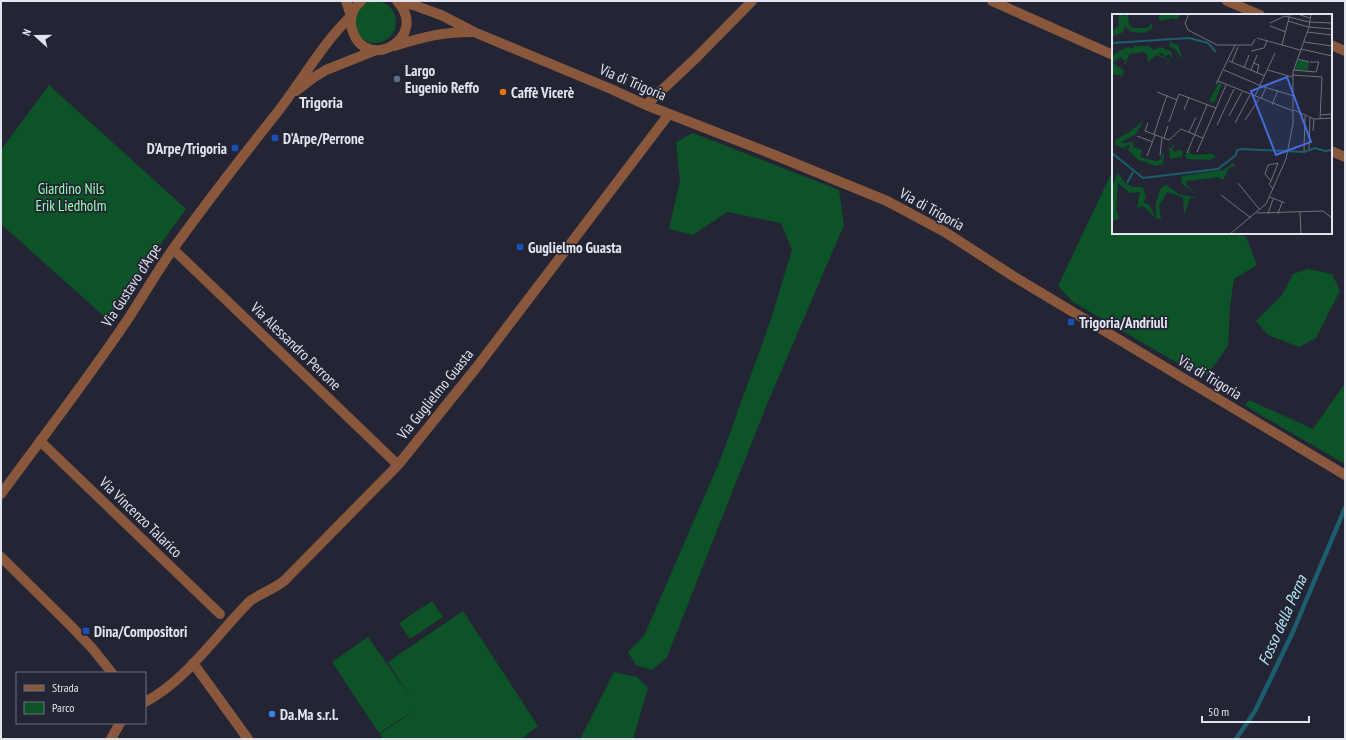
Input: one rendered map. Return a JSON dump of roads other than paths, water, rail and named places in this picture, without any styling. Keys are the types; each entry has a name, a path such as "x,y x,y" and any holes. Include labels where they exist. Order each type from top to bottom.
{"street":[{"path":"346,1 351,16 353,35 359,43 367,48 376,50 385,50 393,46 400,40 404,33 406,16 403,8 397,1"},
{"path":"351,16 354,8 360,1"},
{"name":"Via di Trigoria","path":"397,1 426,9 474,32 646,105 870,194 920,218 1013,276 1343,474"},
{"path":"646,105 696,58 752,1"},
{"path":"992,1 1112,55"},
{"path":"1227,1 1258,14"},
{"name":"Via Gustavo d'Arpe","path":"1,494 127,321 173,249 244,154 290,96 309,66 329,39 351,16"},
{"name":"Via di Trigoria","path":"393,46 445,33 474,32"},
{"path":"1332,45 1345,51"},
{"name":"Via Gustavo d'Arpe","path":"290,96 326,70 376,50"},
{"name":"Via Guglielmo Guasta","path":"146,701 163,691 193,663 250,601 284,581 398,465 476,368 668,114"},
{"path":"1332,151 1345,157"},
{"name":"Via Alessandro Perrone","path":"173,249 398,465"},
{"name":"Via Vincenzo Talarico","path":"40,441 220,614"},
{"path":"1,557 70,625 92,648 111,672"},
{"path":"193,663 248,739"},
{"path":"111,739 119,724"}],"waterway":[{"name":"Fosso della Perna","path":"1236,739 1255,711 1292,634 1345,508"}],"place":[{"name":"Largo Eugenio Reffo","path":"397,79"},
{"name":"Caffè Vicerè","path":"503,92"},
{"name":"D'Arpe/Perrone","path":"275,138"},
{"name":"D'Arpe/Trigoria","path":"235,148"},
{"name":"Guglielmo Guasta","path":"520,247"},
{"name":"Trigoria/Andriuli","path":"1071,322"},
{"name":"Dina/Compositori","path":"86,631"},
{"name":"Da.Ma s.r.l.","path":"272,714"}],"district":[{"name":"Trigoria","path":"321,102"}],"park label":[{"name":"Giardino Nils Erik Liedholm","path":"71,196"}]}
